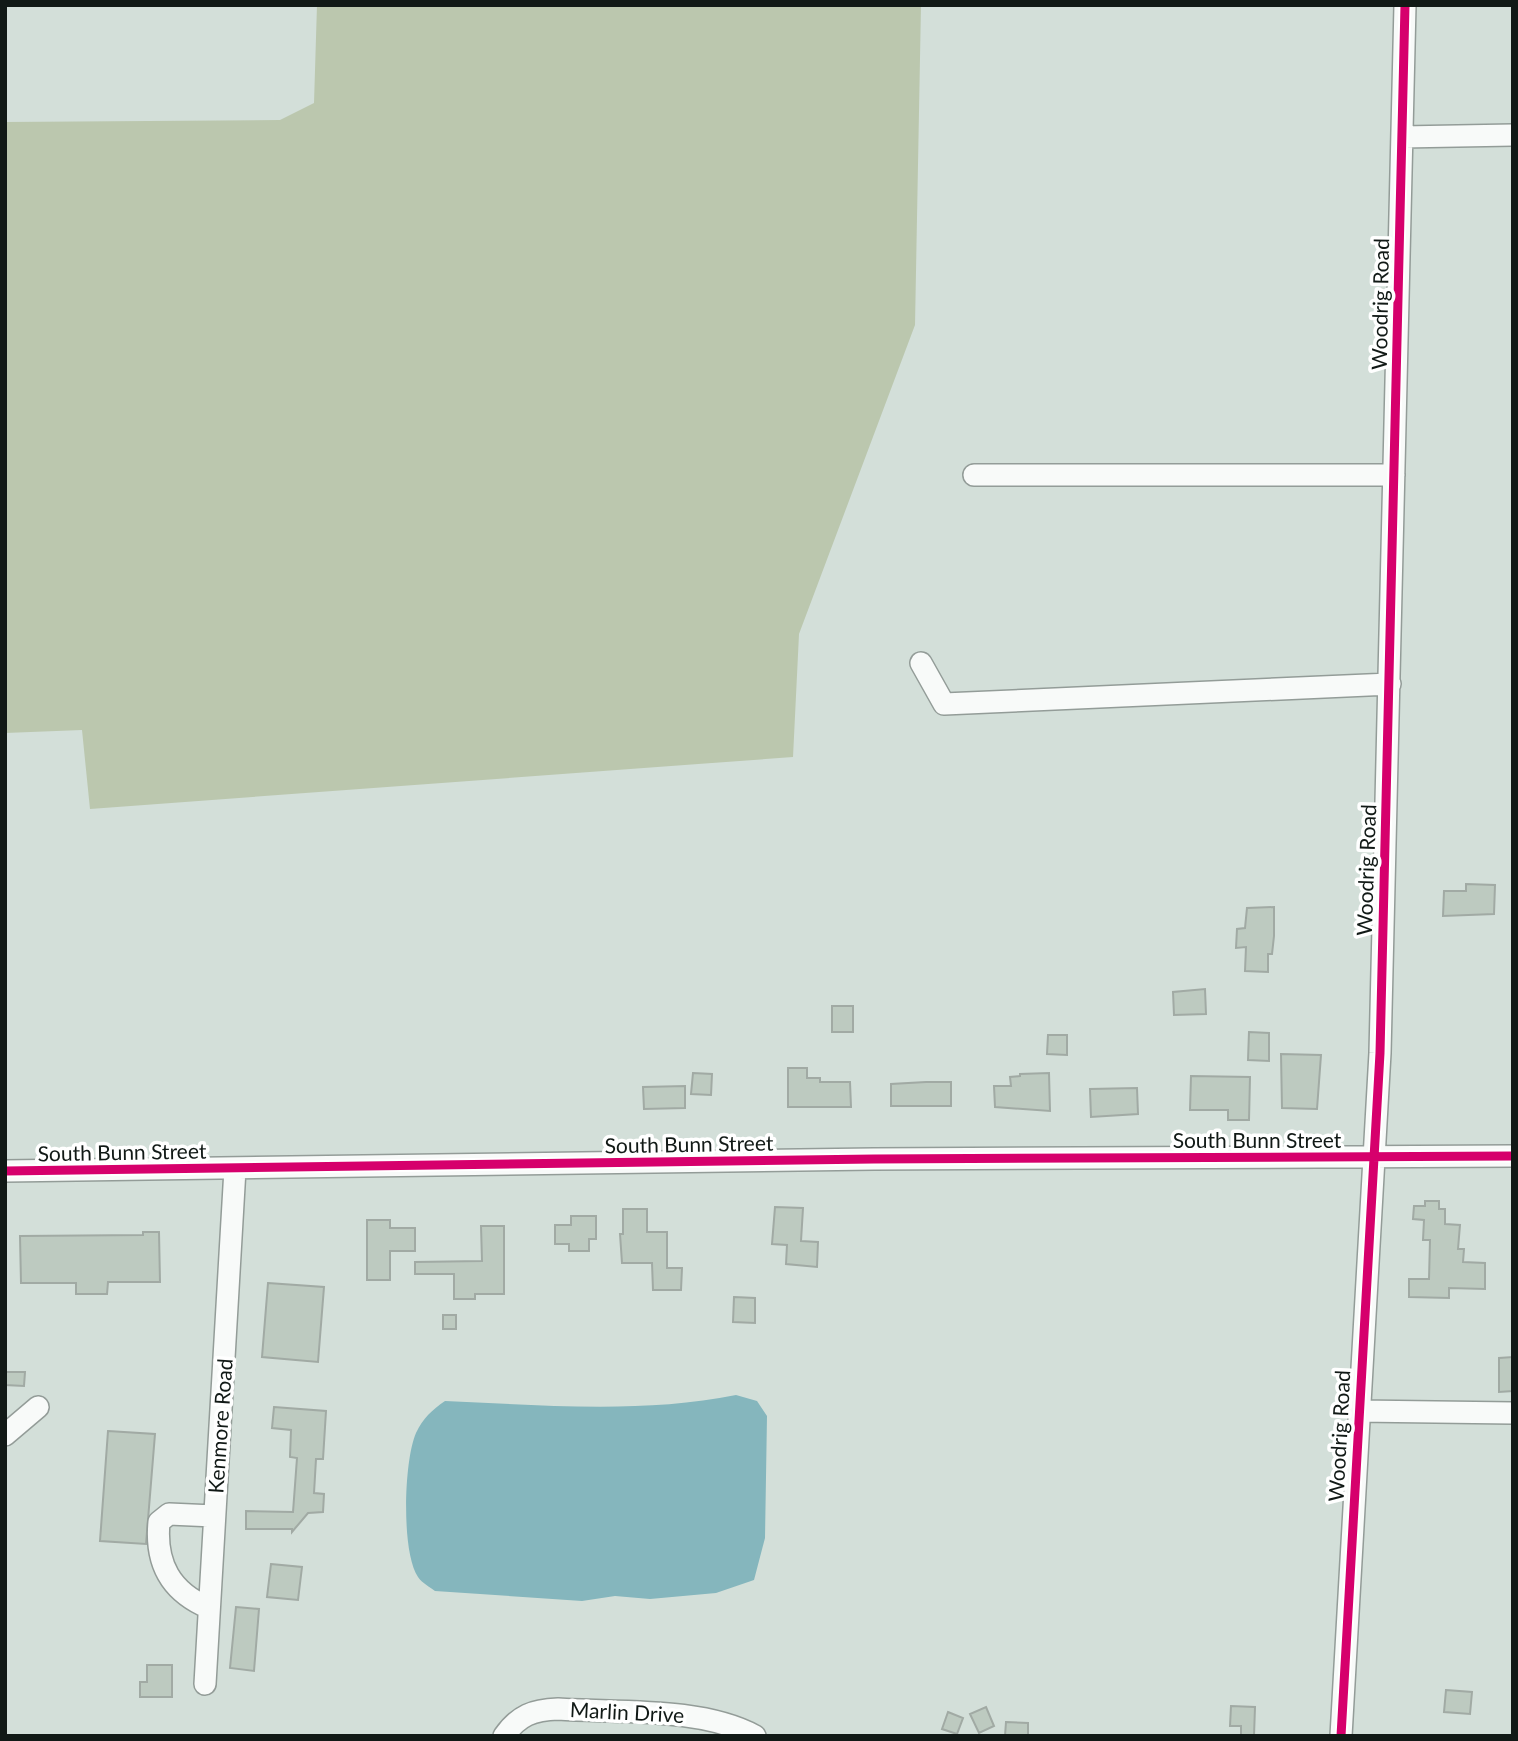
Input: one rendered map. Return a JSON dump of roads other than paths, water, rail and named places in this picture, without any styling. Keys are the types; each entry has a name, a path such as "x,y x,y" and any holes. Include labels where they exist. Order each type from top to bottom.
{"street":[{"name":"Woodrig Road","path":"1341,1736 1374,1159 1390,684 1405,5"},
{"path":"1402,137 1513,135"},
{"path":"974,474 1394,475"},
{"path":"921,663 944,704 1390,684"},
{"name":"South Bunn Street","path":"5,1171 888,1159 1374,1159 1513,1156"},
{"name":"Kenmore Road","path":"205,1684 235,1169"},
{"path":"5,1435 38,1407"},
{"path":"1359,1410 1513,1413"},
{"path":"209,1608 186,1598 175,1585 158,1553 158,1538 159,1522 169,1514 214,1516"},
{"name":"Marlin Drive","path":"505,1736 518,1718 542,1710 655,1725 701,1717 729,1723 755,1736"}],"water":[{"path":"736,1395 757,1401 767,1416 765,1538 754,1580 716,1593 650,1599 615,1596 582,1601 435,1591 418,1577 409,1548 407,1528 409,1463 416,1433 428,1415 445,1401 591,1407 665,1405"}]}
